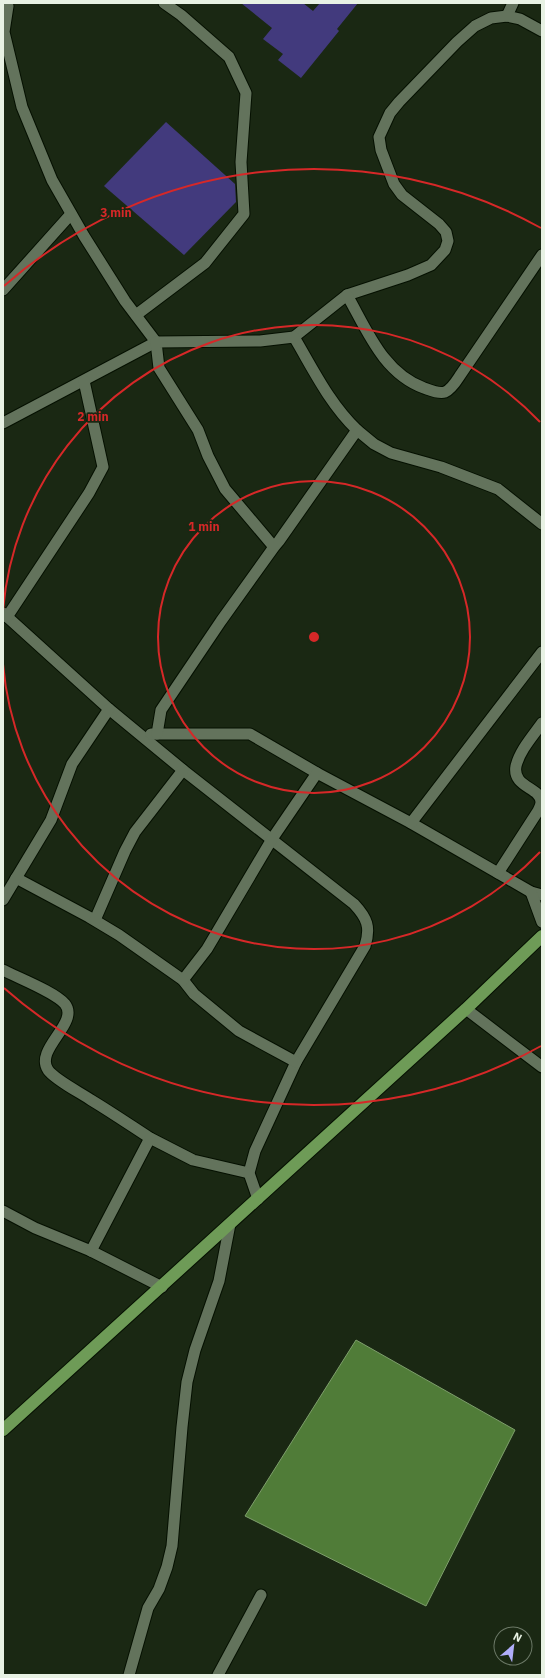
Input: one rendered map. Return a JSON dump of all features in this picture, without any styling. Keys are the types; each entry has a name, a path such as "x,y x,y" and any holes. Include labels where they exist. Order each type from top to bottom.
{"main road":[{"path":"3,1430 466,1009 542,936"}],"street":[{"path":"136,315 205,263 244,214 241,162 246,94 229,56 181,15 164,3"},
{"path":"507,16 513,3"},
{"path":"7,7 4,32 22,107 52,180 71,214 125,301 156,342 159,368 198,430 208,456 225,489 274,547"},
{"path":"3,423 156,342 260,341 294,336 347,295 422,270 431,265 445,250 448,241 446,232 439,224 402,195 394,184 381,150 379,137 390,113 457,42 475,26 491,18 507,16 520,19 542,31"},
{"path":"3,290 71,214"},
{"path":"347,295 379,351 402,377 413,384 437,393 445,392 452,386 461,374 542,254"},
{"path":"294,336 331,401 344,418 374,444 391,453 441,467 498,489 542,524"},
{"path":"84,381 103,467 89,493 5,615 109,709 183,770 354,904 362,913 368,924 369,934 365,946 296,1062 255,1151 249,1173 258,1198"},
{"path":"157,734 161,710 221,621 357,430"},
{"path":"411,823 542,652"},
{"path":"3,900 51,820 72,764 109,709"},
{"path":"498,873 538,811 541,802 539,797 519,781 516,775 516,766 520,757 542,723"},
{"path":"141,734 250,734 317,773 411,823 531,892 542,895"},
{"path":"94,920 135,832 183,770"},
{"path":"183,980 207,948 272,839 317,773"},
{"path":"16,878 94,920 183,980 194,994 231,1026 296,1062"},
{"path":"531,892 542,922"},
{"path":"3,970 56,997 65,1004 68,1013 65,1024 50,1048 45,1062 48,1070 53,1075 150,1138 193,1160 249,1173"},
{"path":"466,1009 542,1067"},
{"path":"91,1251 150,1138"},
{"path":"3,1211 51,1236 91,1251 162,1287"},
{"path":"129,1675 148,1608 159,1589 167,1567 172,1546 187,1382 195,1350 219,1281 230,1224"},
{"path":"218,1675 261,1595"}],"shaded area":[{"path":"356,1340 515,1430 426,1606 245,1516"}],"building":[{"path":"241,3 303,3 313,11 320,3 358,3 337,29 339,31 301,78 278,60 283,54 263,39 272,28"},
{"path":"166,122 235,184 236,202 184,255 104,186"}]}
